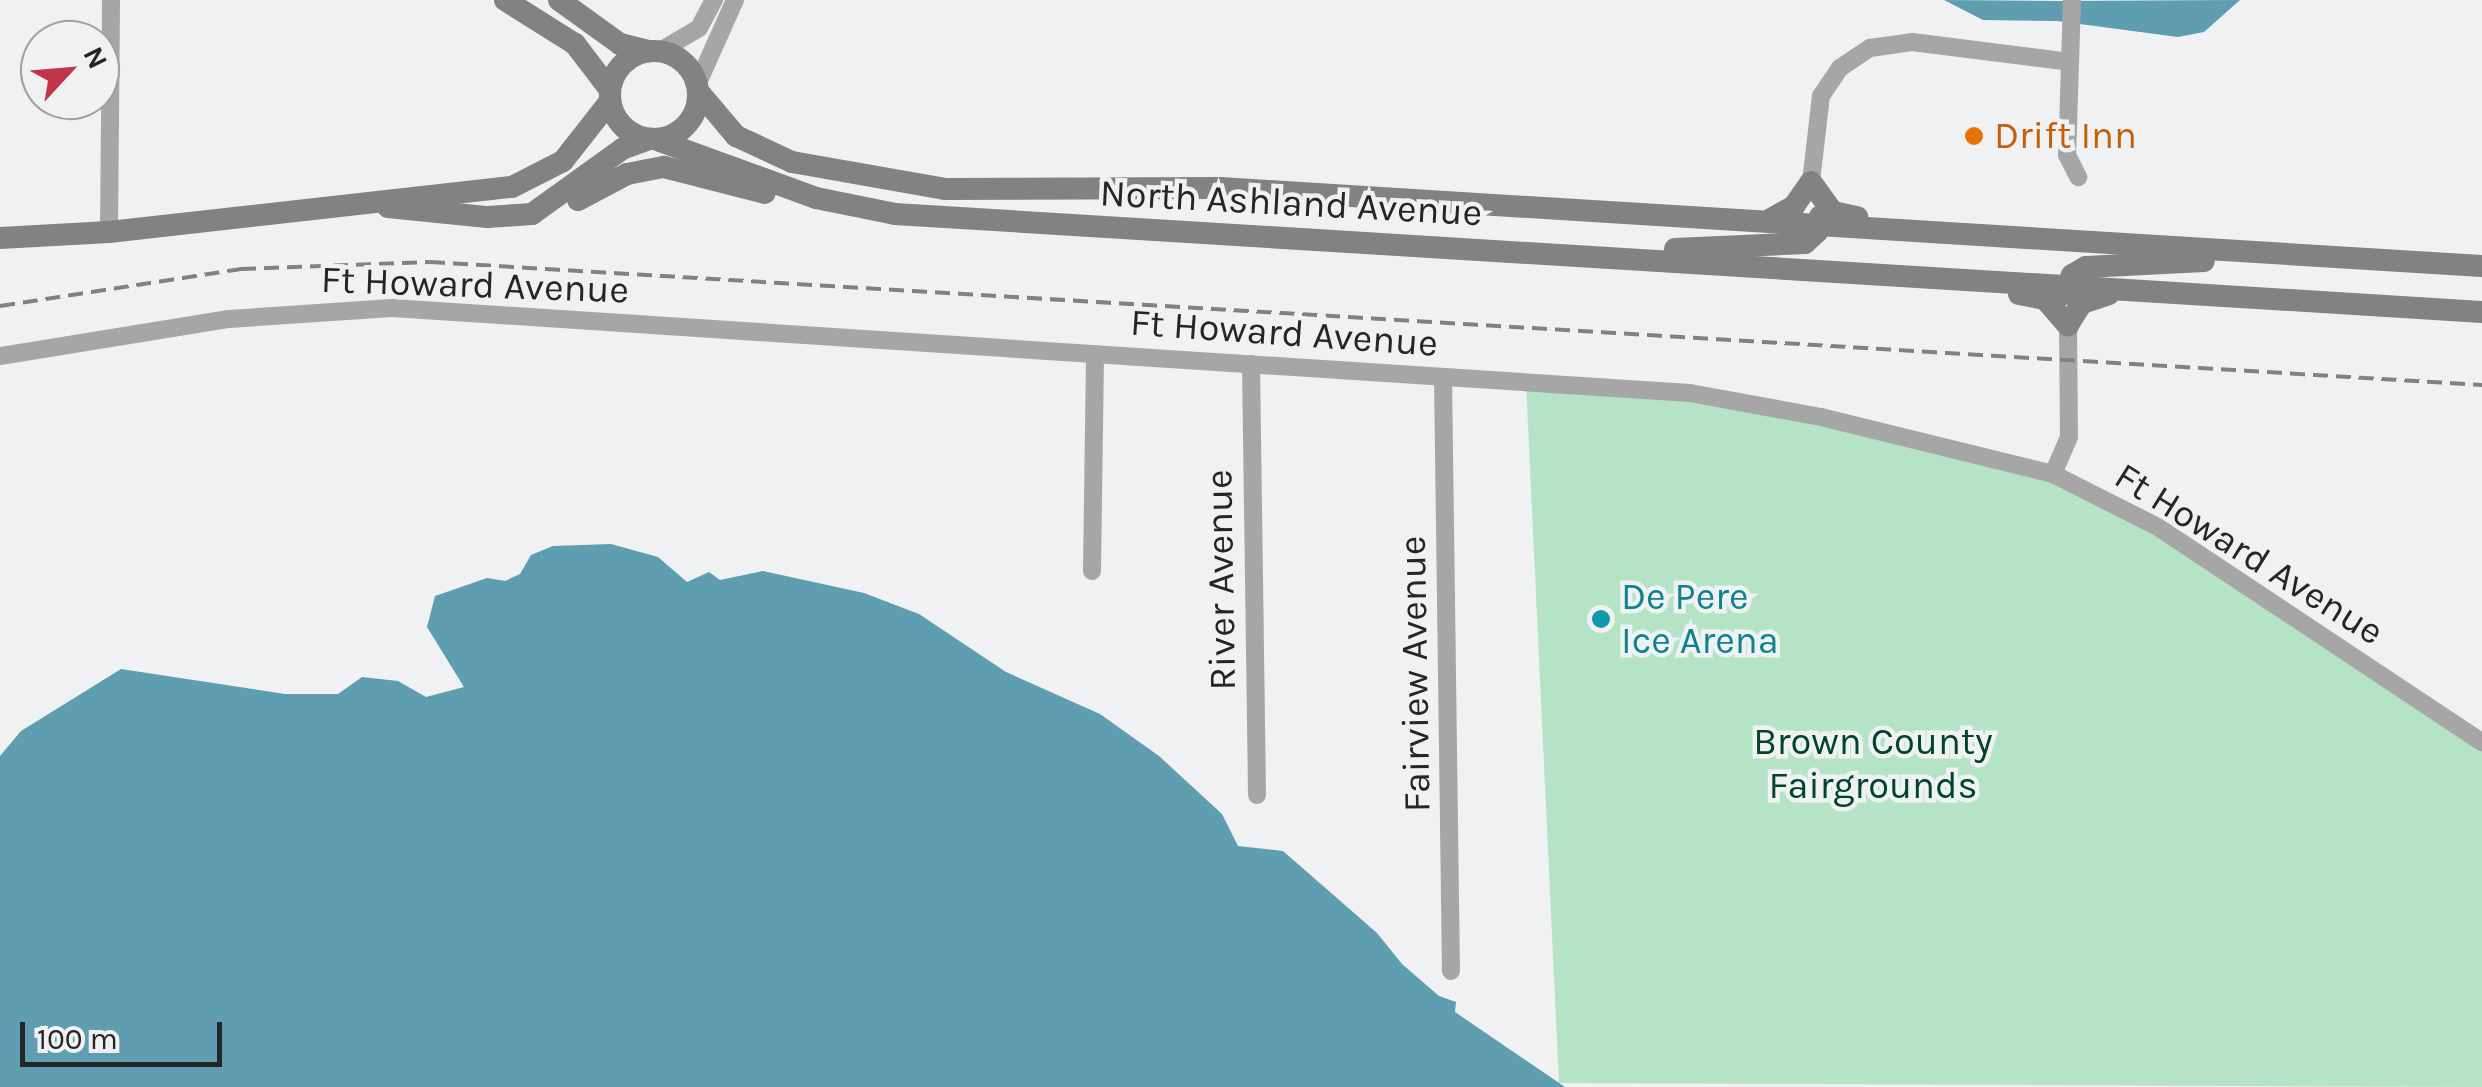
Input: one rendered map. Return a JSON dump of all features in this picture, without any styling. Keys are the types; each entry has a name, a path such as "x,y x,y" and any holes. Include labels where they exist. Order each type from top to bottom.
{"main road":[{"path":"505,0 575,44 610,95 623,127 816,198"},
{"path":"532,214 622,149 654,140 692,118 698,88 681,60 620,44 558,0"},
{"path":"0,238 109,232 340,202 512,187 563,162 610,95 623,64 655,51"},
{"name":"North Ashland Avenue","path":"698,88 736,136 762,150 890,183 946,189 1220,188 2213,249"},
{"name":"North Ashland Avenue","path":"340,202 487,218 532,214 571,204 627,174 664,168 796,202 816,198 942,218 2482,312"},
{"path":"1769,220 1815,190"},
{"path":"1602,257 1790,246 1813,238 1820,225 1815,190"},
{"path":"1815,190 1847,217 2162,234 2213,249 2482,266"},
{"path":"2064,317 2064,286 2091,266 2224,261 2251,252"},
{"path":"1737,266 1743,276 2028,294 2064,317"},
{"path":"2064,317 2088,300 2132,290"}],"street":[{"path":"109,232 110,0"},
{"path":"655,51 698,28 714,0"},
{"path":"698,88 735,0"},
{"path":"2072,0 2067,155 2078,177"},
{"path":"1815,190 1821,96 1840,68 1870,48 1912,42 2070,62"},
{"name":"Ft Howard Avenue","path":"0,356 229,320 392,308 1690,393 1821,417 2053,474 2158,527 2482,742"},
{"path":"2053,474 2069,437 2064,317"},
{"path":"1092,571 1095,354"},
{"name":"River Avenue","path":"1251,364 1257,795"},
{"name":"Fairview Avenue","path":"1443,376 1451,971"}],"green space":[{"name":"Brown County Fairgrounds","path":"1526,382 1690,393 2053,474 2127,508 2482,742 2482,1087 1559,1083"}],"water":[{"path":"1944,0 2240,0 2204,32 2178,37 2057,21 1983,20"},
{"path":"611,544 658,557 687,582 709,572 720,580 763,571 864,593 919,614 1006,672 1100,714 1159,756 1222,814 1238,846 1283,851 1377,933 1402,964 1439,996 1456,1002 1455,1012 1565,1087 0,1087 0,756 21,731 121,669 285,694 338,694 362,677 398,681 426,697 464,687 427,627 435,596 487,578 505,581 520,574 531,555 553,546"}],"railway":[{"path":"0,306 241,269 430,262 2482,385"}],"place":[{"name":"Drift Inn","path":"1974,136"},
{"name":"De Pere Ice Arena","path":"1601,619"}]}
